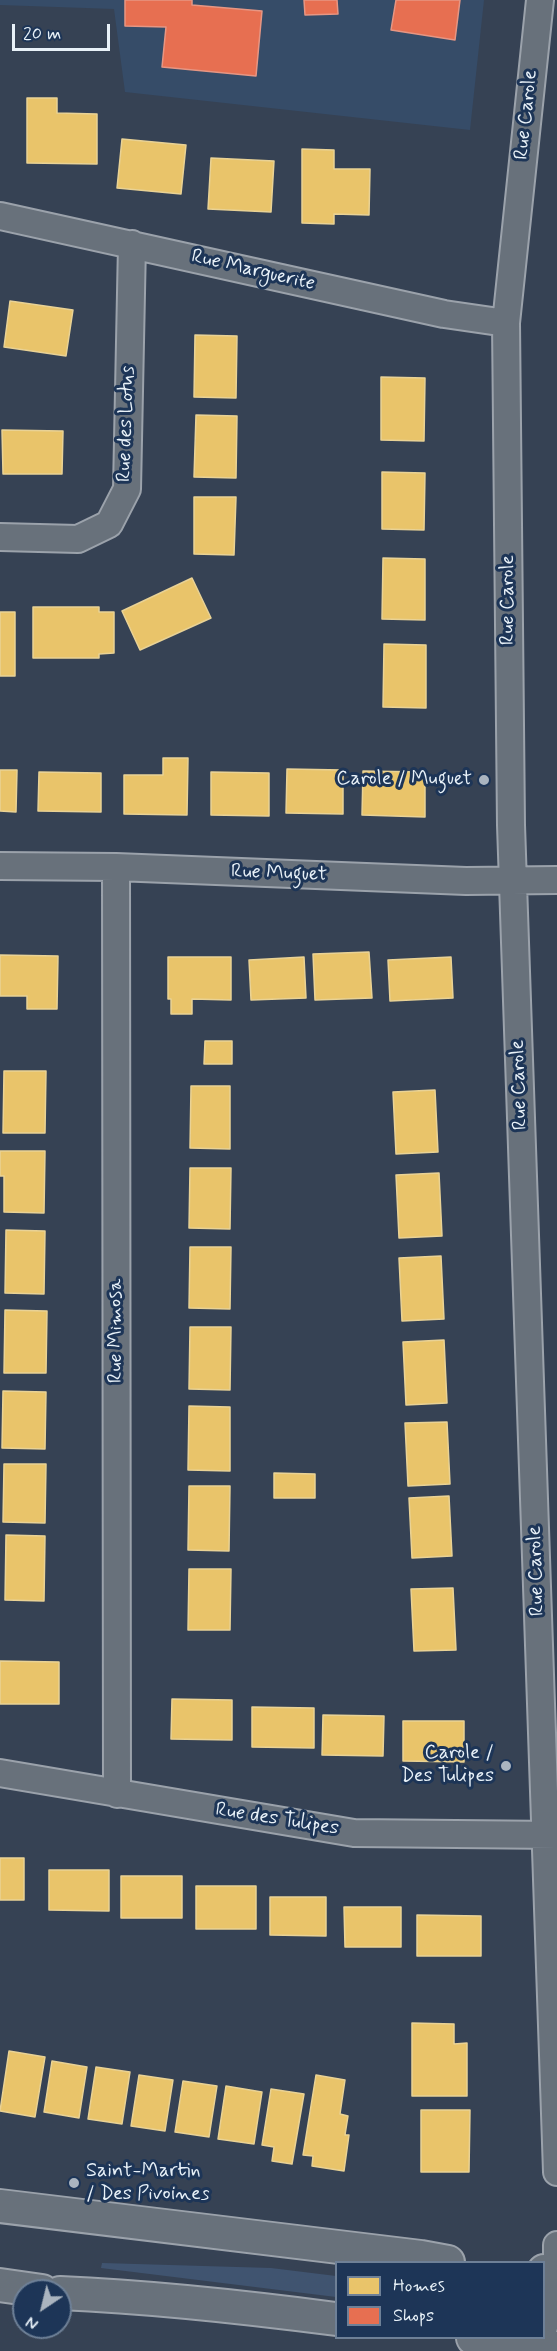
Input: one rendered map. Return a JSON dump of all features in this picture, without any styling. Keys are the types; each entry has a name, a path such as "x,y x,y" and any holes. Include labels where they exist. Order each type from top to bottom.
{"street":[{"name":"Rue Carole","path":"540,0 506,323 513,880 551,1835 557,2172"},
{"name":"Rue Marguerite","path":"0,216 444,314 506,323"},
{"name":"Rue des Lotus","path":"0,537 78,539 109,524 127,489 132,244"},
{"name":"Rue Muguet","path":"0,866 116,867 466,881 557,880"},
{"name":"Rue Mimosa","path":"116,867 117,1794"},
{"name":"Rue des Tulipes","path":"0,1773 354,1833 551,1835"},
{"path":"0,2206 443,2261"},
{"path":"545,2337 557,2272 557,2245"},
{"path":"72,2294 149,2297 335,2319"},
{"path":"501,2339 544,2342"}],"shaded area":[{"path":"0,0 484,0 470,130 125,92 114,9 0,5"},
{"path":"102,2263 271,2268 335,2276 335,2297 101,2268"}],"building: Homes":[{"path":"27,98 57,98 57,113 97,114 97,164 27,163"},
{"path":"122,139 186,145 181,194 117,188"},
{"path":"302,149 334,150 334,169 370,169 369,215 334,214 334,224 302,223"},
{"path":"211,158 274,161 271,212 208,209"},
{"path":"10,301 73,310 66,356 4,347"},
{"path":"195,335 237,336 236,398 194,397"},
{"path":"381,377 425,378 424,441 381,440"},
{"path":"196,415 237,416 236,478 194,477"},
{"path":"2,430 63,431 62,474 3,474"},
{"path":"382,472 425,473 424,530 382,529"},
{"path":"194,497 236,497 234,555 194,554"},
{"path":"383,558 425,559 425,620 382,619"},
{"path":"192,578 211,618 140,650 122,611"},
{"path":"33,607 99,607 99,612 114,612 114,653 99,654 99,658 33,658"},
{"path":"0,612 15,612 15,676 0,676"},
{"path":"384,644 426,645 426,708 383,707"},
{"path":"163,758 188,758 187,815 124,814 124,775 163,775"},
{"path":"287,769 343,770 343,814 286,813"},
{"path":"0,770 17,770 16,812 0,811"},
{"path":"363,771 425,772 425,817 362,815"},
{"path":"39,772 101,773 101,812 38,811"},
{"path":"211,772 269,773 269,816 211,815"},
{"path":"369,952 372,998 315,1000 313,954"},
{"path":"0,955 58,956 57,1009 27,1009 27,996 0,996"},
{"path":"168,957 231,957 231,1000 192,999 192,1014 171,1014 171,999 168,999"},
{"path":"304,957 306,998 251,1000 249,960"},
{"path":"451,957 453,998 390,1001 388,960"},
{"path":"205,1041 232,1041 232,1064 204,1064"},
{"path":"4,1071 46,1071 45,1133 3,1133"},
{"path":"191,1086 230,1086 230,1149 190,1148"},
{"path":"435,1090 438,1152 396,1154 393,1092"},
{"path":"0,1151 45,1151 44,1213 4,1212 4,1176 0,1176"},
{"path":"190,1168 231,1168 230,1229 189,1228"},
{"path":"439,1173 442,1236 399,1238 396,1175"},
{"path":"6,1230 45,1231 44,1294 5,1293"},
{"path":"190,1247 231,1247 230,1309 189,1308"},
{"path":"441,1256 444,1319 402,1321 399,1258"},
{"path":"5,1310 47,1311 46,1373 4,1373"},
{"path":"190,1327 231,1327 230,1390 189,1389"},
{"path":"444,1340 447,1403 406,1405 403,1342"},
{"path":"3,1391 46,1392 45,1449 2,1448"},
{"path":"189,1406 230,1407 230,1471 188,1470"},
{"path":"447,1422 450,1484 408,1486 405,1423"},
{"path":"4,1464 46,1464 45,1523 3,1522"},
{"path":"274,1473 315,1474 315,1498 274,1498"},
{"path":"189,1486 230,1486 229,1551 188,1550"},
{"path":"449,1496 452,1556 412,1558 409,1498"},
{"path":"6,1535 45,1536 44,1601 5,1600"},
{"path":"189,1569 231,1569 230,1630 188,1630"},
{"path":"453,1588 456,1650 414,1651 411,1589"},
{"path":"0,1661 59,1662 59,1704 0,1704"},
{"path":"172,1699 232,1700 232,1740 171,1739"},
{"path":"252,1707 314,1708 314,1748 252,1747"},
{"path":"323,1715 384,1716 383,1756 322,1755"},
{"path":"403,1721 464,1721 464,1762 403,1761"},
{"path":"0,1858 24,1858 24,1900 0,1900"},
{"path":"49,1870 109,1870 109,1911 49,1910"},
{"path":"121,1876 182,1876 182,1918 121,1918"},
{"path":"196,1886 256,1886 256,1929 196,1929"},
{"path":"270,1897 326,1897 326,1936 270,1935"},
{"path":"344,1907 401,1907 401,1947 345,1947"},
{"path":"417,1915 481,1916 481,1956 417,1956"},
{"path":"412,2023 454,2024 454,2044 467,2043 467,2096 412,2096"},
{"path":"9,2051 45,2057 35,2117 0,2111"},
{"path":"52,2061 87,2067 79,2118 44,2112"},
{"path":"96,2067 130,2072 122,2124 88,2119"},
{"path":"139,2075 173,2080 165,2131 131,2126"},
{"path":"316,2075 345,2080 340,2114 348,2116 345,2135 349,2135 344,2171 312,2166 313,2156 303,2155"},
{"path":"183,2081 217,2086 209,2137 175,2132"},
{"path":"226,2086 262,2092 254,2144 218,2139"},
{"path":"271,2089 304,2094 292,2164 272,2161 274,2147 262,2145"},
{"path":"421,2110 470,2110 469,2172 421,2172"}],"building: Shops":[{"path":"125,0 192,0 192,5 262,11 256,76 162,67 166,27 125,26"},
{"path":"304,0 337,0 338,14 305,15"},
{"path":"396,0 460,0 455,40 391,30"}],"place":[{"name":"Carole / Muguet","path":"484,780"},
{"name":"Carole / Des Tulipes","path":"506,1766"},
{"name":"Saint-Martin / Des Pivoines","path":"74,2183"}]}
